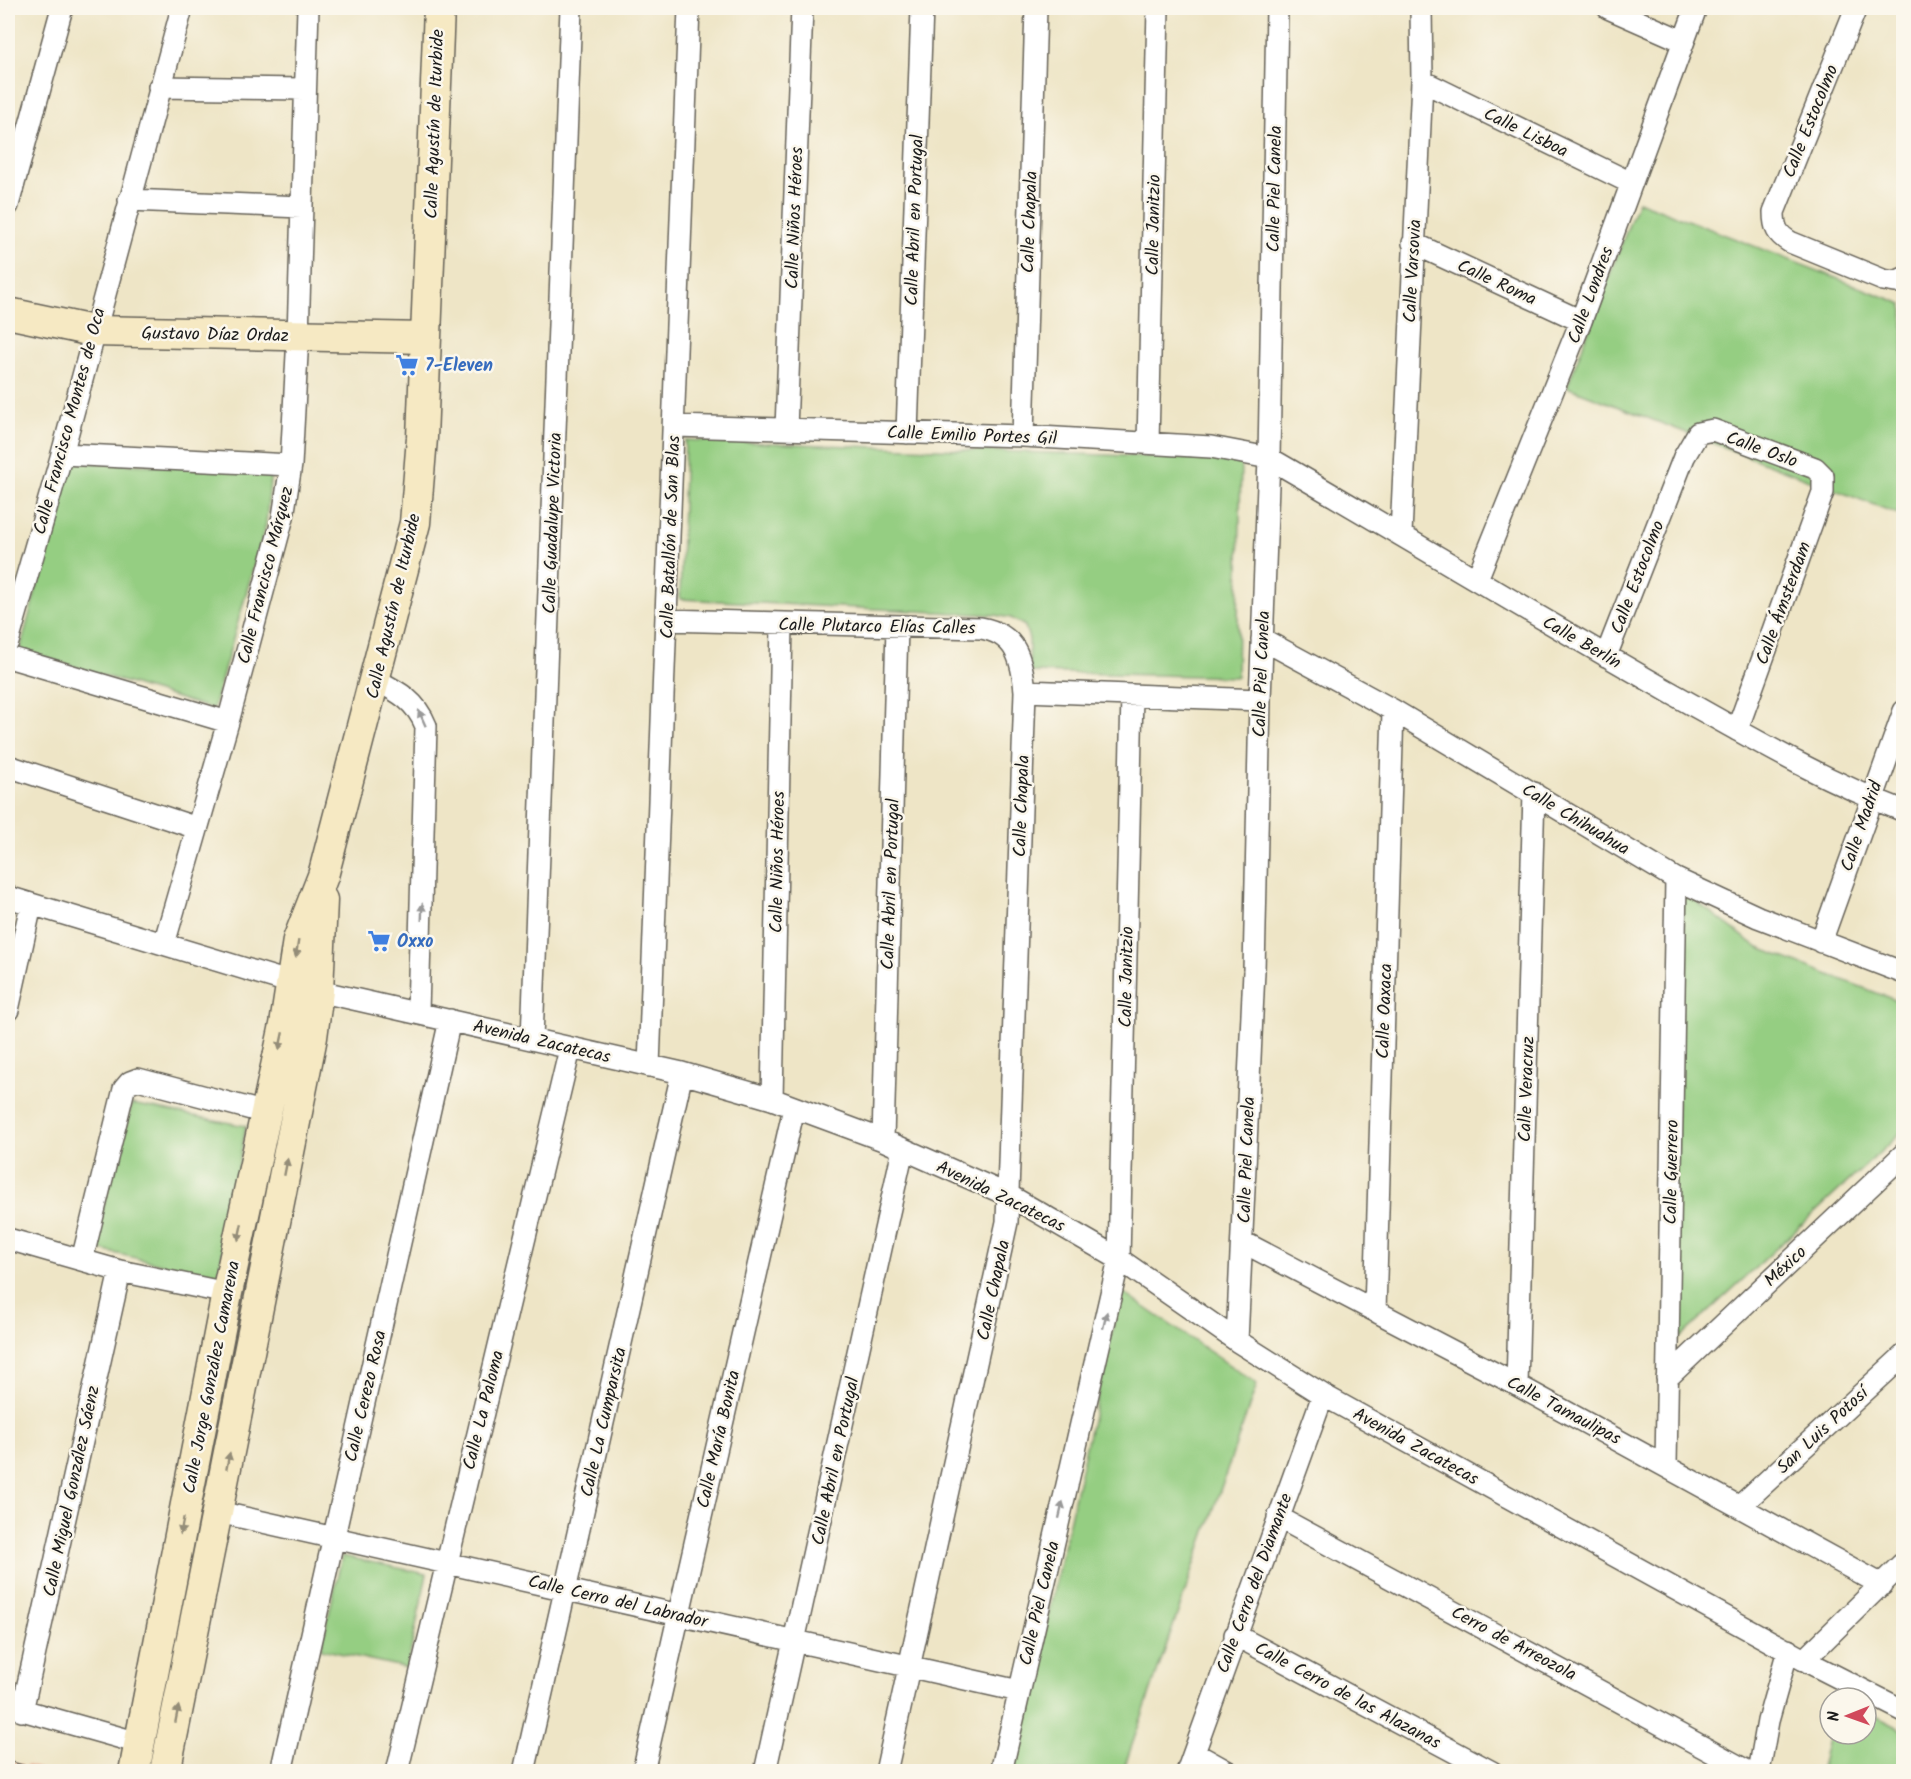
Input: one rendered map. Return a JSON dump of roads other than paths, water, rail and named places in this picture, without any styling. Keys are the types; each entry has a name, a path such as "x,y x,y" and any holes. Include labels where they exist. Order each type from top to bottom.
{"street":[{"path":"8,205 62,8"},
{"name":"Calle Francisco Montes de Oca","path":"8,642 62,454 93,331 182,8"},
{"name":"Calle Francisco Márquez","path":"164,944 228,722 283,517 291,465 298,336 308,8"},
{"name":"Calle Agustín de Iturbide","path":"305,987 298,940 323,876 376,680 415,523 422,438 439,8"},
{"name":"Calle Guadalupe Victoria","path":"532,1039 571,8"},
{"name":"Calle Batallón de San Blas","path":"649,1066 675,426 689,8"},
{"name":"Calle Niños Héroes","path":"786,429 802,8"},
{"name":"Calle Abril en Portugal","path":"907,433 922,8"},
{"name":"Calle Chapala","path":"1023,436 1036,8"},
{"name":"Calle Janitzio","path":"1148,443 1158,8"},
{"name":"Calle Piel Canela","path":"1237,1341 1254,971 1260,700 1269,458 1276,8"},
{"name":"Calle Varsovia","path":"1401,534 1422,81 1421,8"},
{"path":"1608,8 1683,41"},
{"name":"Calle Londres","path":"1477,579 1581,321 1696,8"},
{"name":"Calle Estocolmo","path":"1856,8 1774,212 1775,228 1779,235 1874,276 1899,280"},
{"name":"Calle Lisboa","path":"1422,81 1631,183"},
{"path":"159,87 305,88"},
{"path":"129,200 301,207"},
{"name":"Calle Roma","path":"1413,243 1581,321"},
{"name":"Gustavo Díaz Ordaz","path":"8,313 93,331 425,338"},
{"name":"Calle Emilio Portes Gil","path":"675,426 1023,436 1228,449 1269,458"},
{"name":"Calle Oslo","path":"1698,433 1713,430 1815,468 1823,476"},
{"name":"Calle Estocolmo","path":"1606,656 1684,457 1698,433"},
{"path":"62,454 291,465"},
{"name":"Calle Berlín","path":"1269,458 1606,656 1737,730 1871,798 1904,811"},
{"name":"Calle Ámsterdam","path":"1737,730 1823,492 1823,476"},
{"name":"Calle Plutarco Elías Calles","path":"666,620 993,630 1007,637 1017,649 1023,666 1025,691"},
{"name":"Calle Niños Héroes","path":"772,1099 782,625"},
{"name":"Calle Abril en Portugal","path":"883,1140 897,627"},
{"name":"Calle Chihuahua","path":"1262,639 1393,711 1677,879 1758,917 1904,973"},
{"path":"8,657 228,722"},
{"path":"376,680 408,697 420,711 426,726 418,1012"},
{"path":"1025,691 1260,700"},
{"name":"Calle Chapala","path":"886,1772 1004,1242 1010,1197 1025,691"},
{"name":"Calle Janitzio","path":"1119,1259 1132,695"},
{"name":"Calle Oaxaca","path":"1375,1311 1393,711"},
{"name":"Calle Madrid","path":"1821,942 1904,711"},
{"path":"8,766 197,828"},
{"name":"Calle Veracruz","path":"1517,1385 1534,793"},
{"name":"Calle Guerrero","path":"1666,1465 1677,879"},
{"name":"Avenida Zacatecas","path":"8,897 305,987 570,1049 682,1072 772,1099 883,1140 1010,1197 1119,1259 1237,1341 1323,1395 1796,1655 1904,1711"},
{"path":"8,1010 31,905"},
{"name":"Calle Jorge González Camarena","path":"137,1757 227,1293 266,1113 305,987"},
{"name":"Calle Jorge González Camarena","path":"165,1772 312,1037 305,987"},
{"name":"Calle Cerezo Rosa","path":"281,1772 450,1020"},
{"name":"Calle La Paloma","path":"398,1772 570,1049"},
{"name":"Calle La Cumparsita","path":"524,1772 682,1072"},
{"path":"82,1260 123,1089 138,1079 266,1113"},
{"name":"Calle María Bonita","path":"643,1772 794,1108"},
{"name":"Calle Abril en Portugal","path":"765,1772 903,1149"},
{"name":"México","path":"1667,1378 1904,1154"},
{"path":"8,1239 120,1271 227,1293"},
{"name":"Calle Tamaulipas","path":"1243,1242 1517,1385 1882,1585"},
{"name":"Calle Piel Canela","path":"1001,1772 1119,1259"},
{"name":"Calle Miguel González Sáenz","path":"15,1709 120,1271"},
{"name":"San Luis Potosí","path":"1740,1506 1904,1355"},
{"name":"Calle Cerro del Diamante","path":"1191,1762 1323,1395"},
{"name":"Calle Cerro del Labrador","path":"218,1512 1019,1691"},
{"name":"Cerro de Arreozola","path":"1278,1517 1749,1772"},
{"path":"1759,1772 1768,1721 1796,1655 1882,1585 1904,1562"},
{"name":"Calle Cerro de las Alazanas","path":"1235,1635 1492,1772"},
{"path":"15,1709 137,1757"},
{"path":"1191,1762 1228,1772"}],"place":[{"name":"7-Eleven","path":"407,365"},
{"name":"Oxxo","path":"379,941"}]}
